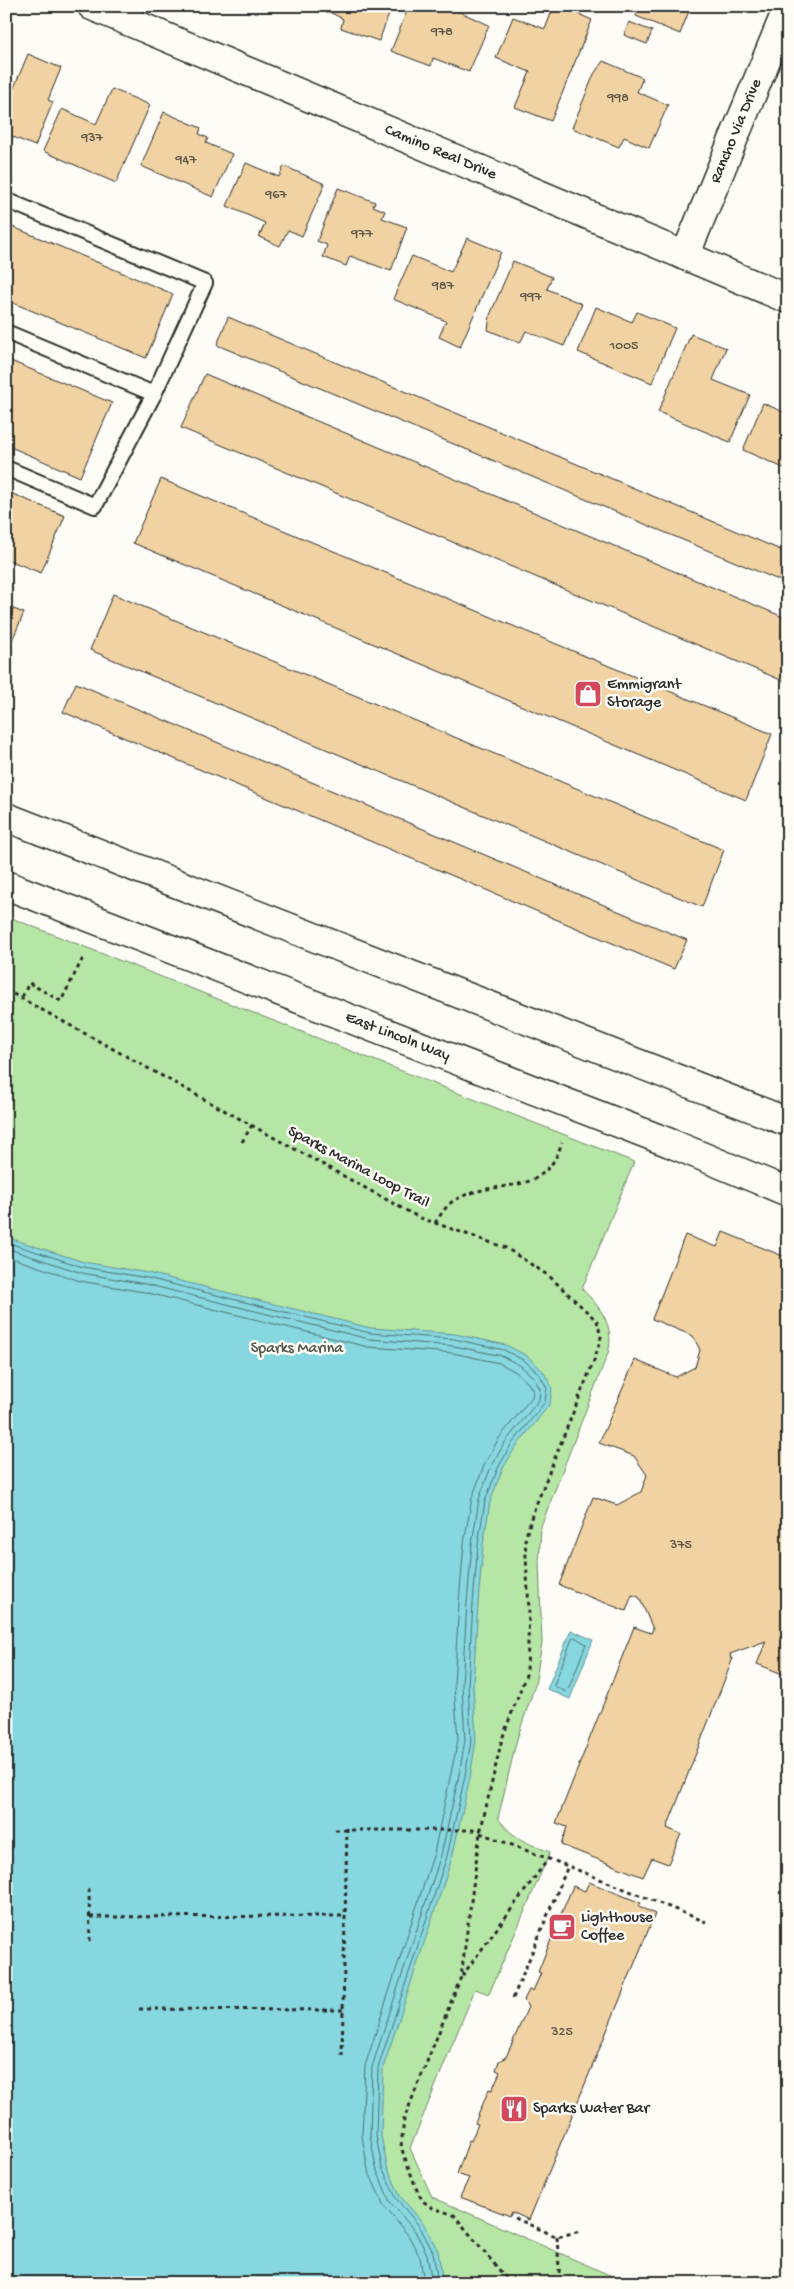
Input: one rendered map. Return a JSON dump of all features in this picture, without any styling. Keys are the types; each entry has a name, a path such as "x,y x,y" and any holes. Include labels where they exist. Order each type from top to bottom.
{"street":[{"name":"Camino Real Drive","path":"92,6 788,299"},
{"name":"Rancho Via Drive","path":"685,256 788,7"},
{"path":"6,817 788,1122"},
{"name":"East Lincoln Way","path":"6,885 670,1143 788,1192"}],"lane":[{"path":"6,200 205,283 154,394 95,506 6,468"},
{"path":"6,332 154,394"}],"path":[{"path":"22,998 29,983 60,1001 84,956"},
{"name":"Sparks Marina Loop Trail","path":"6,990 418,1217 506,1248 549,1276 597,1321 601,1337 595,1358 532,1515 525,1540 529,1609 527,1672 502,1739 481,1831 461,1977"},
{"path":"242,1142 252,1125"},
{"path":"434,1223 453,1200 484,1189 526,1183 547,1172 558,1157 562,1142"},
{"path":"342,2056 347,1828"},
{"path":"335,1830 347,1828 481,1831 706,1922"},
{"path":"510,2283 454,2215 432,2208 424,2202 418,2193 401,2147 404,2119 461,1977 549,1858"},
{"path":"513,1998 568,1866"},
{"path":"89,1889 90,1943"},
{"path":"90,1917 345,1916"},
{"path":"139,2009 343,2010"},
{"path":"515,2218 557,2237 580,2230"},
{"path":"557,2237 560,2283"}],"green space":[{"name":"Sparks Marina","path":"6,916 634,1162 582,1289 605,1318 610,1335 610,1344 541,1526 539,1562 542,1643 535,1685 517,1739 498,1818 515,1836 550,1852 489,1994 475,1989 410,2148 432,2197 614,2277 612,2283 6,2283"}],"water":[{"name":"Sparks Marina","path":"6,1237 84,1262 148,1273 371,1328 455,1334 506,1345 527,1356 543,1371 552,1387 550,1404 515,1448 502,1470 490,1502 483,1545 478,1604 473,1685 476,1741 470,1777 452,1858 383,2068 381,2136 387,2166 400,2196 424,2224 438,2251 443,2283 6,2283"},
{"path":"571,1630 593,1640 570,1699 547,1689"}],"building":[{"path":"318,6 392,6 379,41 341,28 343,19"},
{"path":"409,6 437,6 450,11 451,8 489,25 469,72 433,58 431,66 391,51"},
{"path":"554,6 560,6 592,20 551,121 515,107 530,72 496,58 513,17 545,29"},
{"path":"640,6 691,6 680,34 636,16"},
{"path":"629,22 652,31 647,44 624,35"},
{"path":"28,54 61,68 48,100 53,102 35,146 6,134 6,88 13,90"},
{"path":"603,61 643,78 637,92 668,105 649,148 624,137 619,147 572,128 594,74"},
{"path":"112,89 150,105 116,183 43,151 62,109 96,124"},
{"path":"164,112 201,128 199,134 208,138 206,143 232,154 213,197 141,166"},
{"path":"246,163 279,177 284,166 325,184 302,236 288,230 280,246 259,237 265,223 227,206"},
{"path":"338,188 375,202 373,206 385,211 382,218 407,227 391,271 350,256 346,266 323,257 327,245 317,241"},
{"path":"6,224 173,294 146,358 6,300"},
{"path":"467,238 501,252 460,347 439,337 446,321 393,299 412,256 451,272"},
{"path":"513,261 552,277 547,289 582,304 564,346 526,331 520,343 488,330 490,315"},
{"path":"596,307 632,322 637,312 675,328 652,383 578,352"},
{"path":"228,317 788,553 788,584 217,345"},
{"path":"691,334 726,348 713,380 750,395 730,442 658,412"},
{"path":"6,359 112,403 80,477 6,445"},
{"path":"205,374 788,619 788,683 181,428"},
{"path":"763,403 788,414 788,470 743,450"},
{"path":"161,479 772,734 746,800 133,543"},
{"path":"6,491 65,516 41,573 6,559"},
{"path":"113,594 724,850 702,907 90,650"},
{"path":"6,606 24,613 6,654"},
{"path":"76,683 687,940 674,969 63,712"},
{"path":"723,1232 788,1258 788,1676 757,1664 766,1641 730,1654 731,1659 733,1658 667,1828 681,1834 668,1864 652,1858 643,1877 561,1845 567,1827 556,1823 634,1627 651,1633 653,1629 639,1597 632,1595 626,1611 559,1585 593,1497 617,1505 641,1492 647,1475 634,1456 599,1443 635,1360 676,1377 695,1367 700,1350 693,1336 652,1319 685,1235 717,1247"},
{"path":"589,1882 641,1903 639,1906 655,1914 529,2220 512,2212 510,2216 460,2197 469,2178 457,2174 469,2140 471,2141 478,2124 475,2123 489,2089 492,2090 500,2072 496,2070 499,2061 506,2057 528,2007 524,2000 529,1990 533,1991 541,1973 538,1972 552,1937 555,1938 561,1923 558,1921 573,1886 585,1891"}],"place":[{"name":"Emmigrant Storage","path":"588,694"},
{"name":"Lighthouse Coffee","path":"562,1927"},
{"name":"Sparks Water Bar","path":"514,2109"}]}
